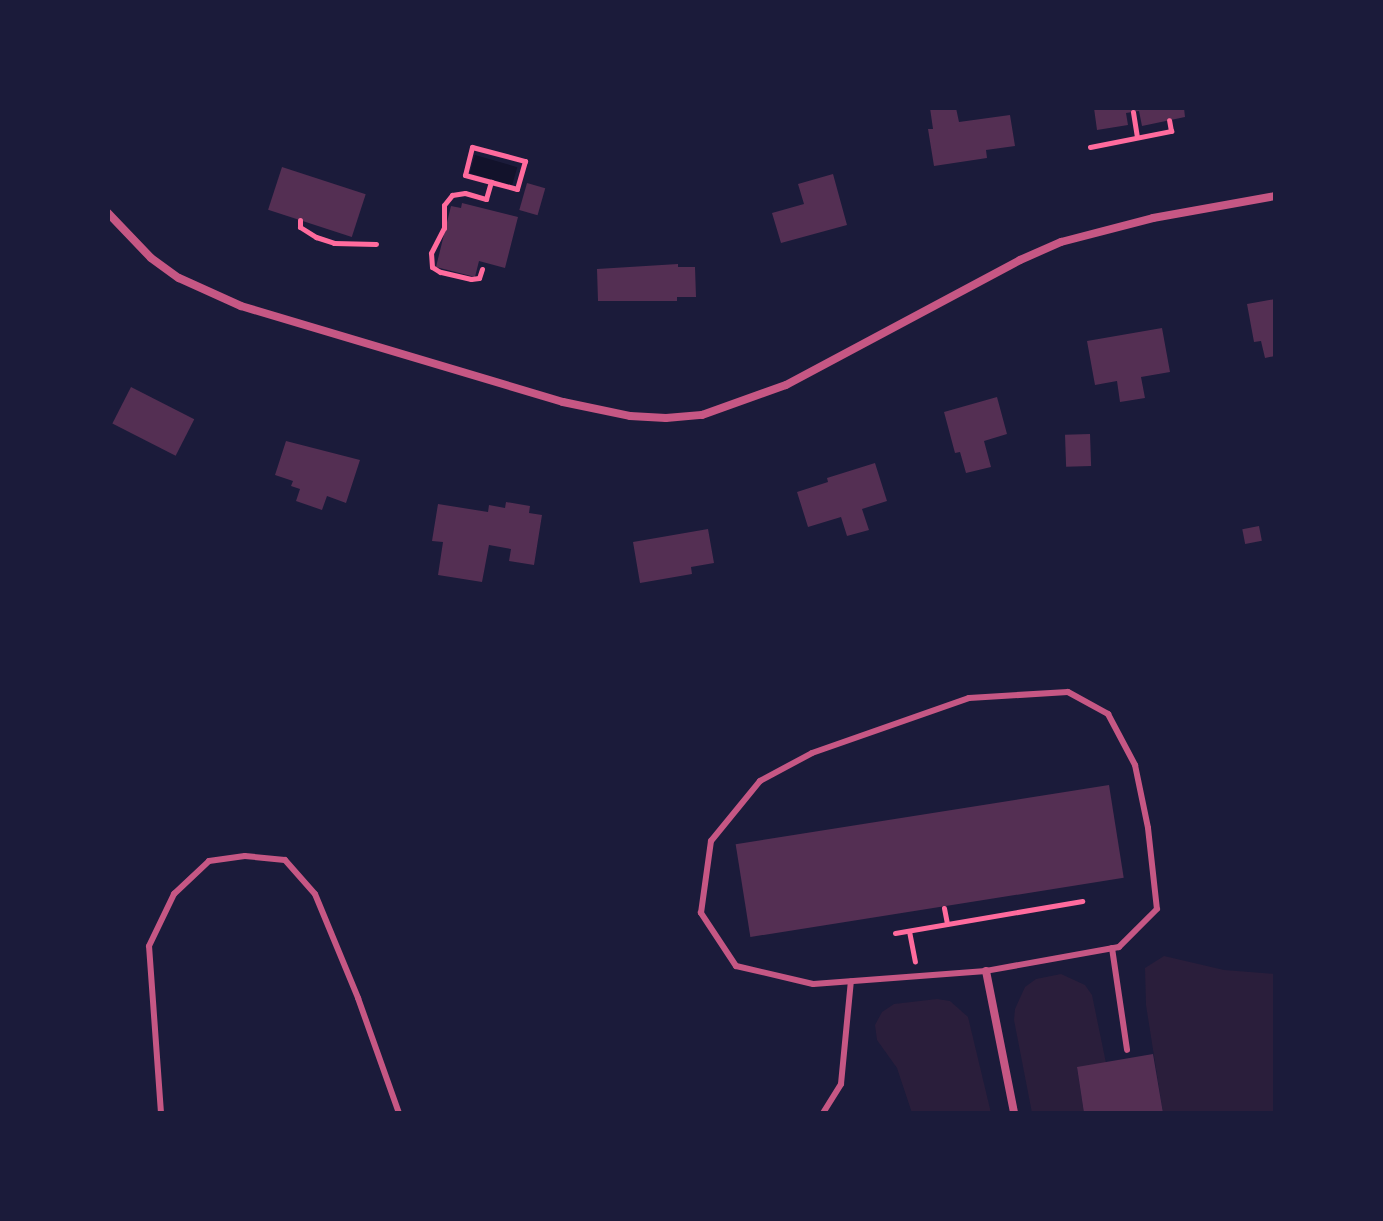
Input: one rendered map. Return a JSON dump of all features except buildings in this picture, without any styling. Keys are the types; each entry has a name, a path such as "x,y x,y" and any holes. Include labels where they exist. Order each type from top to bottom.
{"street":[{"path":"108,213 126,235 160,265 209,294 241,306 563,402 630,416 666,418 702,415 734,406 793,382 1020,260 1061,242 1153,218 1275,196"},
{"path":"986,971 1014,1113"}],"lane":[{"path":"1068,692 1108,714 1135,765 1148,828 1157,909 1119,947 986,971 917,977 813,984 736,966 701,913 711,841 760,781 812,753 969,698 1068,692"},
{"path":"161,1113 149,946 174,894 209,861 245,856 285,860 315,894 358,998 399,1113"},
{"path":"1112,948 1127,1050"},
{"path":"823,1113 841,1084 851,981"}],"path":[{"path":"1133,112 1137,137"},
{"path":"1090,147 1171,131 1169,120"},
{"path":"472,147 525,161 517,189 491,182 465,175 472,147"},
{"path":"482,269 479,278 471,279 432,267 431,253 445,228 444,205 452,195 465,193 486,199 491,182"},
{"path":"300,220 300,227 334,243 376,244"},
{"path":"895,933 1082,901"},
{"path":"944,908 947,924"},
{"path":"909,931 917,977"}],"shaded area":[{"path":"475,155 517,167 512,185 470,173"},
{"path":"1164,956 1224,970 1275,974 1275,1113 1163,1113 1146,1005 1145,968"},
{"path":"1061,974 1085,985 1092,995 1106,1063 1077,1068 1084,1113 1032,1113 1014,1020 1015,1009 1025,987 1036,979"},
{"path":"937,999 950,1001 968,1017 991,1113 912,1113 897,1068 877,1040 875,1025 882,1012 894,1004"}]}
